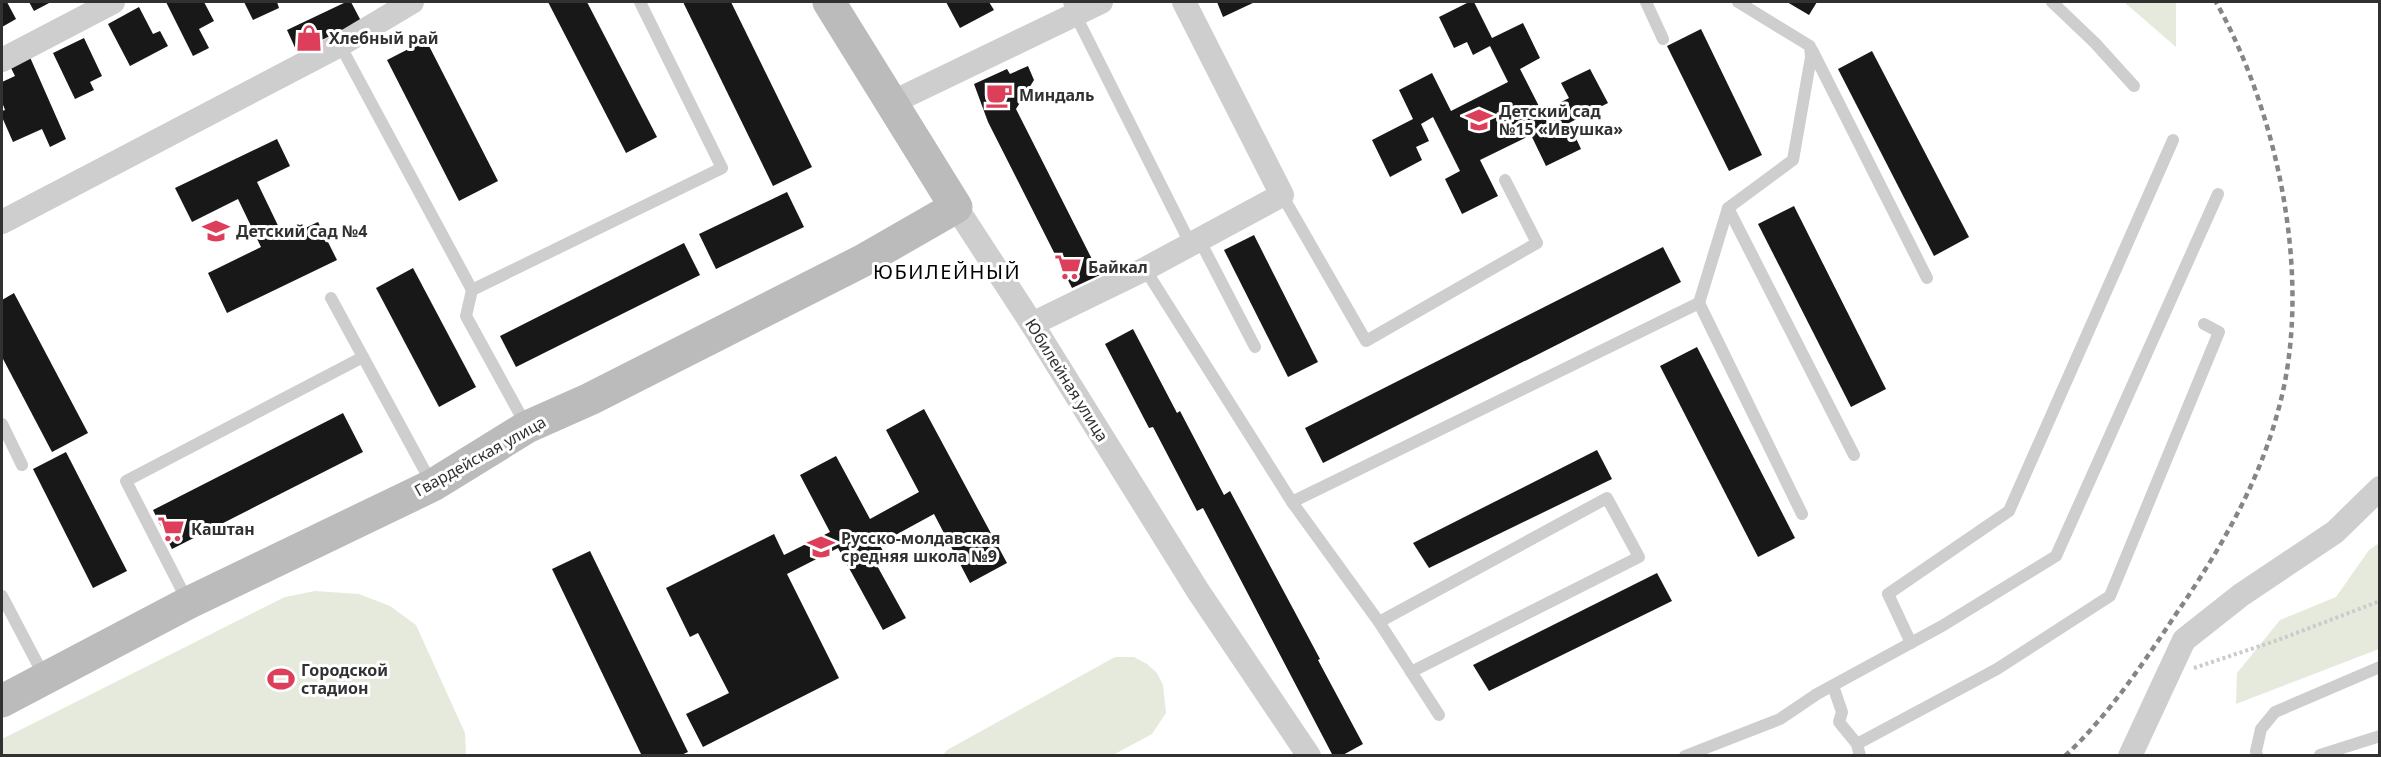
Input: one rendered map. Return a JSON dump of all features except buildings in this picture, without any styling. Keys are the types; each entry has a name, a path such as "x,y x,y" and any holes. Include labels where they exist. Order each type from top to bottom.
{"street":[{"path":"2,60 113,2"},
{"path":"2,222 340,45 412,2"},
{"name":"Юбилейная улица","path":"829,2 1198,591 1309,756"},
{"path":"891,103 1072,7 1101,2"},
{"path":"1032,324 1145,269 1282,195 1184,2"},
{"name":"Гвардейская улица","path":"2,701 188,603 433,485 527,427 590,399 862,261 957,207"},
{"path":"2130,756 2184,640 2241,595 2335,532 2379,488"}],"lane":[{"path":"472,290 722,168 640,2"},
{"path":"1646,2 1663,39"},
{"path":"1738,2 1810,46 1927,278"},
{"path":"2052,2 2095,43 2134,86"},
{"path":"1072,7 1195,243 1255,347"},
{"path":"340,45 472,290 466,316 527,427"},
{"path":"1802,514 1699,303 1728,208 1793,160 1811,57 1810,46"},
{"path":"1911,643 1888,594 2009,511 2173,140"},
{"path":"1282,195 1365,341 1536,243 1505,180"},
{"path":"1684,756 1780,719 2056,556 2218,194"},
{"path":"1728,208 1854,455"},
{"path":"1145,269 1292,502 1379,621 1439,716"},
{"path":"331,298 433,485"},
{"path":"1292,502 1699,303"},
{"path":"1833,686 1842,712 1839,722 1859,750 1997,669 2110,596 2184,422 2219,332 2204,324"},
{"path":"188,603 126,481 363,357"},
{"path":"2,424 22,465"},
{"path":"1379,621 1608,498 1639,557 1411,672"},
{"path":"2,596 45,679"},
{"path":"2257,756 2261,729 2275,712 2379,667"},
{"path":"2320,755 2379,736"}],"path":[{"path":"2168,677 2278,640 2379,601"}],"shaded area":[{"path":"2124,2 2176,2 2176,47"},
{"path":"2379,543 2379,649 2236,704 2237,673 2280,620 2336,597 2369,550"},
{"name":"Городской стадион","path":"315,591 359,594 390,606 416,625 465,733 466,755 2,755 2,739 285,597"},
{"path":"1115,657 1134,657 1147,664 1157,673 1163,685 1166,713 1152,734 1113,755 943,755 947,750"}],"railway":[{"path":"2065,756 2081,741 2124,690 2221,543 2248,492 2270,439 2288,362 2292,309 2291,256 2284,201 2273,148 2257,96 2238,47 2216,2"}],"place":[{"name":"Хлебный рай","path":"309,38"},
{"name":"Миндаль","path":"999,95"},
{"name":"Детский сад №15 «Ивушка»","path":"1479,120"},
{"name":"Детский сад №4","path":"216,231"},
{"name":"Байкал","path":"1068,267"},
{"name":"Каштан","path":"171,529"},
{"name":"Русско-молдавская средняя школа №9","path":"821,547"},
{"name":"Городской стадион","path":"281,679"}],"district":[{"name":"ЮБИЛЕЙНЫЙ","path":"947,271"}]}
